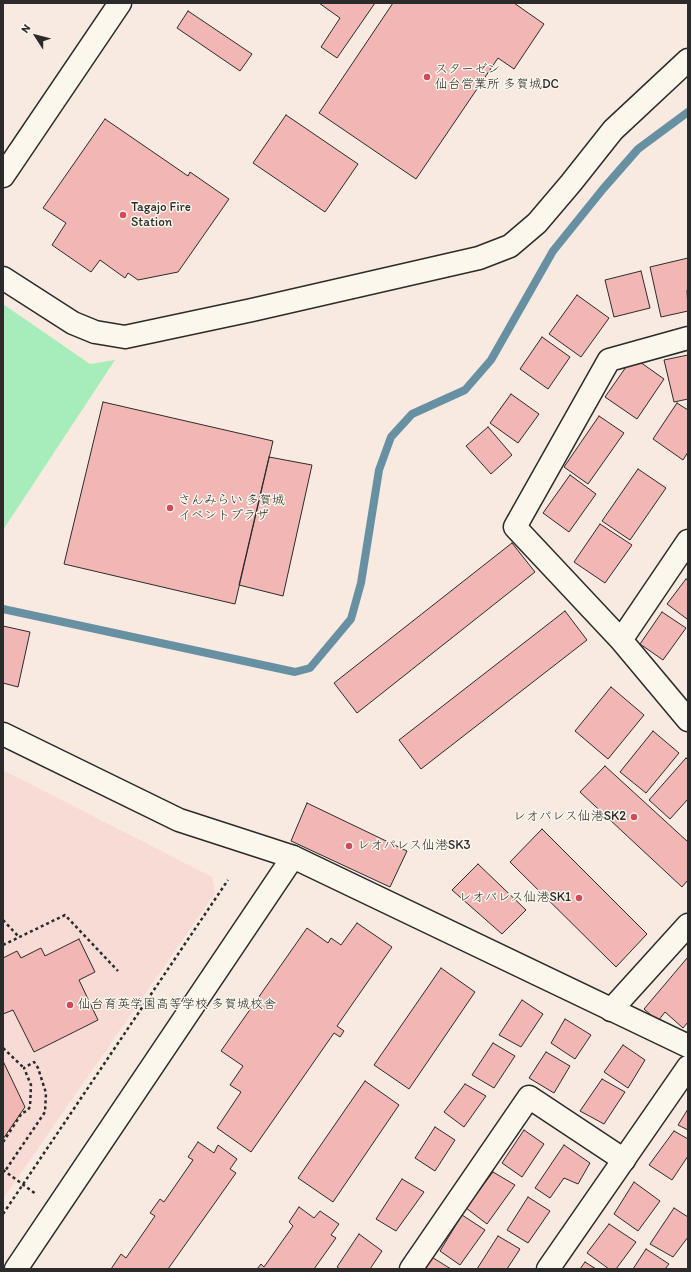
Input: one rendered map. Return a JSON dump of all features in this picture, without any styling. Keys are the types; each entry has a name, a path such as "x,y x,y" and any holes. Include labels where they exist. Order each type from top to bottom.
{"street":[{"path":"3,176 120,3"},
{"path":"3,278 73,323 95,332 126,337 479,258 510,246 537,223 613,130 688,60"},
{"path":"688,338 609,360 515,527 621,640 688,720"},
{"path":"621,640 688,540"},
{"path":"3,734 179,820 293,857 688,1046"},
{"path":"16,1269 293,857"},
{"path":"611,1010 688,925"},
{"path":"548,1269 688,1067"},
{"path":"411,1269 530,1098 624,1160"}],"path":[{"path":"3,1214 228,880"},
{"path":"3,945 66,915 118,971"},
{"path":"3,920 19,937"},
{"path":"3,1048 24,1068 31,1085 30,1107 27,1111 22,1113 3,1142"},
{"path":"17,1180 4,1170 45,1112 46,1093 38,1068 34,1062 24,1068"}],"shaded area":[{"name":"仙台育英学園高等学校 多賀城校舎","path":"3,770 212,877 215,893 3,1199"}],"green space":[{"path":"3,304 90,364 115,360 3,530"}],"building":[{"path":"319,3 375,3 337,58 321,47 340,18"},
{"path":"393,3 514,3 544,24 514,69 498,58 416,179 319,113"},
{"path":"188,11 252,54 240,71 177,28"},
{"path":"286,115 358,164 325,212 253,163"},
{"path":"105,119 188,176 190,172 229,199 178,272 138,280 128,273 125,278 100,260 91,272 52,245 66,223 43,208"},
{"path":"688,258 688,311 661,317 650,267"},
{"path":"641,271 650,308 614,317 605,280"},
{"path":"577,295 609,318 581,357 549,334"},
{"path":"542,337 570,357 548,389 520,369"},
{"path":"688,355 688,399 674,402 664,360"},
{"path":"633,357 664,379 637,419 605,397"},
{"path":"511,394 539,414 518,443 490,423"},
{"path":"103,402 273,441 235,604 64,564"},
{"path":"677,403 688,410 688,452 683,460 653,439"},
{"path":"599,416 624,433 588,484 564,467"},
{"path":"488,427 512,455 491,474 466,446"},
{"path":"269,457 312,465 283,596 239,585"},
{"path":"638,469 666,488 630,540 602,521"},
{"path":"570,475 596,494 569,532 543,513"},
{"path":"600,524 632,545 605,583 574,562"},
{"path":"512,543 535,572 357,713 334,683"},
{"path":"686,579 688,580 687,619 667,604"},
{"path":"565,611 587,640 421,769 399,740"},
{"path":"662,612 686,628 663,660 640,644"},
{"path":"3,626 30,632 18,687 3,683"},
{"path":"611,687 644,715 608,759 575,731"},
{"path":"653,731 679,753 646,793 620,772"},
{"path":"686,758 688,760 688,799 670,819 649,800"},
{"name":"レオパレス仙港SK2","path":"605,766 688,842 688,880 682,887 580,792"},
{"name":"レオパレス仙港SK3","path":"307,803 407,851 390,887 291,841"},
{"name":"レオパレス仙港SK1","path":"542,829 647,934 616,967 510,862"},
{"path":"478,864 526,910 502,934 452,890"},
{"path":"357,923 392,947 337,1026 344,1031 340,1037 334,1033 251,1152 217,1128 241,1092 230,1085 243,1066 221,1051 307,928 328,943 331,938 341,945"},
{"path":"79,939 95,972 79,980 98,1020 34,1052 13,1010 3,1014 3,958 17,951 21,958 41,948 45,956"},
{"path":"688,957 688,1022 683,1028 665,1012 658,1021 644,1009"},
{"path":"441,968 475,992 409,1089 374,1065"},
{"path":"522,1000 543,1014 521,1047 499,1035"},
{"path":"565,1019 591,1035 575,1059 551,1043"},
{"path":"493,1043 515,1056 494,1088 472,1075"},
{"path":"623,1045 645,1060 628,1088 604,1072"},
{"path":"546,1052 570,1066 554,1093 529,1078"},
{"path":"3,1061 25,1107 3,1139"},
{"path":"602,1079 625,1092 604,1124 580,1111"},
{"path":"365,1081 399,1105 333,1202 298,1178"},
{"path":"465,1084 486,1096 464,1127 444,1112"},
{"path":"688,1109 688,1130 678,1125"},
{"path":"435,1127 455,1140 435,1171 415,1158"},
{"path":"524,1130 544,1144 522,1177 502,1163"},
{"path":"674,1131 688,1139 688,1156 672,1180 649,1165"},
{"path":"198,1142 214,1153 218,1145 237,1159 230,1169 236,1173 168,1269 111,1269 121,1254 126,1258 155,1216 150,1213 160,1199 164,1202 193,1160 188,1157"},
{"path":"564,1145 590,1163 578,1184 564,1178 550,1198 535,1188"},
{"path":"493,1172 515,1185 487,1224 466,1208"},
{"path":"402,1179 424,1192 396,1231 376,1219"},
{"path":"634,1182 660,1201 638,1231 614,1214"},
{"path":"528,1197 550,1211 528,1243 507,1230"},
{"path":"299,1207 314,1218 320,1211 339,1224 331,1235 336,1238 314,1269 257,1269 261,1264 264,1267 293,1226 289,1222"},
{"path":"674,1208 688,1217 688,1237 673,1257 650,1244"},
{"path":"462,1215 485,1230 460,1265 440,1251"},
{"path":"609,1224 636,1242 616,1269 609,1269 587,1253"},
{"path":"359,1234 382,1251 370,1269 340,1269 337,1267"},
{"path":"498,1236 520,1249 507,1269 477,1269"},
{"path":"646,1249 669,1264 665,1269 633,1269"},
{"path":"430,1256 451,1269 422,1269"},
{"path":"585,1262 596,1269 580,1269"}],"waterway":[{"path":"3,609 295,672 310,668 351,619 361,583 379,470 391,437 412,414 465,390 491,360 553,251 603,189 638,149 688,112"}],"place":[{"name":"スターゼン 仙台営業所 多賀城DC","path":"427,77"},
{"name":"Tagajo Fire Station","path":"123,215"},
{"name":"さんみらい 多賀城 イベントプラザ","path":"170,508"},
{"name":"レオパレス仙港SK2","path":"634,817"},
{"name":"レオパレス仙港SK3","path":"349,846"},
{"name":"レオパレス仙港SK1","path":"579,898"},
{"name":"仙台育英学園高等学校 多賀城校舎","path":"70,1005"}]}
